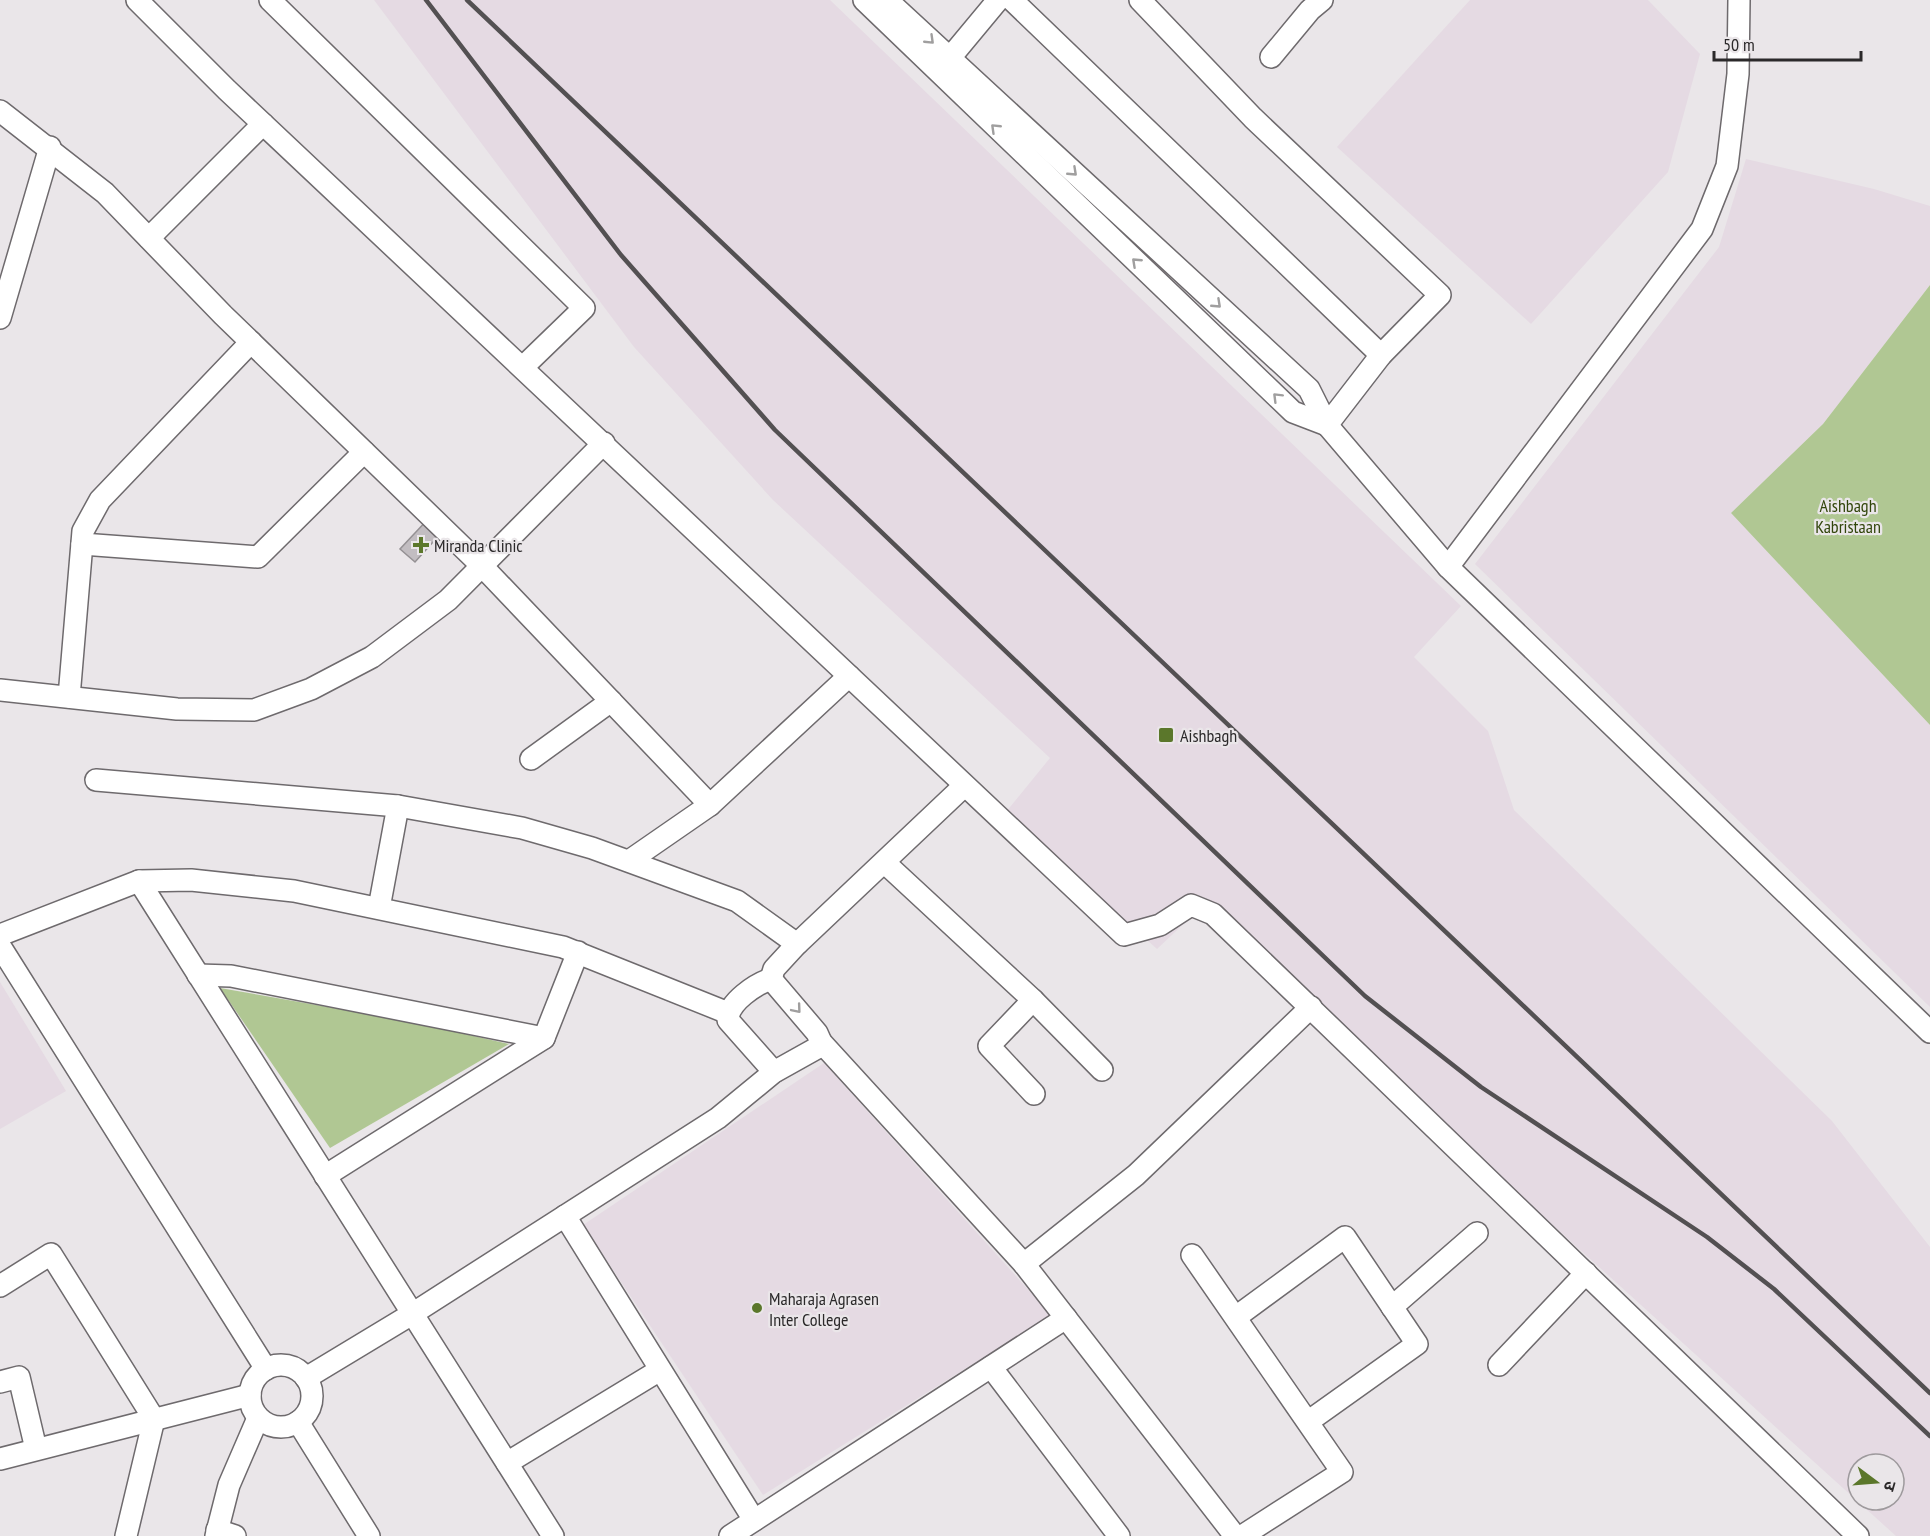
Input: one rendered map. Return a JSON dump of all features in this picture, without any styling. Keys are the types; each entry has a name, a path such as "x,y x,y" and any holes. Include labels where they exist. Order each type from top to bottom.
{"street":[{"path":"137,0 263,124 1124,935 1160,926 1191,905 1213,914 1858,1536"},
{"path":"270,0 584,308 523,367"},
{"path":"864,0 1293,412 1327,425"},
{"path":"887,0 1309,389 1327,425 1448,567 1930,1032"},
{"path":"949,59 998,0"},
{"path":"1012,0 1381,355"},
{"path":"1140,0 1254,118 1440,295 1381,355 1327,425"},
{"path":"1448,567 1702,229 1727,166 1738,74 1739,0"},
{"path":"1271,57 1310,3"},
{"path":"0,111 50,147 105,193 251,342 482,566 710,805"},
{"path":"149,238 263,124"},
{"path":"0,318 50,147"},
{"path":"69,697 83,531 100,500 251,342"},
{"path":"0,690 177,710 254,710 311,689 372,657 448,600 603,443"},
{"path":"82,544 258,556 364,452"},
{"path":"629,861 710,805 849,676"},
{"path":"531,759 611,701"},
{"path":"96,780 398,806 522,828 629,861 737,901 797,944"},
{"path":"771,979 774,969 797,944 964,786"},
{"path":"379,908 398,806"},
{"path":"885,863 1033,1000 1102,1070"},
{"path":"0,935 139,881 192,880 272,888 563,947 728,1013"},
{"path":"139,881 553,1536"},
{"path":"0,946 266,1369"},
{"path":"325,1176 544,1038 578,952"},
{"path":"198,975 231,976 544,1038"},
{"path":"771,979 759,983 731,1008 728,1020 774,1072"},
{"path":"771,979 817,1033 821,1042 1024,1263 1236,1536"},
{"path":"1033,1000 989,1046 1034,1094"},
{"path":"1024,1263 1143,1168 1311,1008"},
{"path":"306,1378 412,1314 718,1118 774,1072 818,1048 821,1042"},
{"path":"565,1216 754,1521"},
{"path":"1392,1307 1477,1233"},
{"path":"1236,1317 1345,1237 1417,1344 1309,1421"},
{"path":"0,1286 51,1254 154,1419 126,1536"},
{"path":"1192,1255 1309,1421 1342,1472 1242,1536"},
{"path":"1498,1365 1586,1273"},
{"path":"730,1536 1066,1318"},
{"path":"282,1364 295,1368 306,1378 312,1396 310,1408 298,1422 281,1427 269,1425 258,1418 252,1407 250,1395 252,1384 266,1369 282,1364"},
{"path":"991,1367 1119,1536"},
{"path":"507,1463 660,1370"},
{"path":"0,1382 19,1377 36,1449"},
{"path":"0,1459 250,1395"},
{"path":"223,1534 229,1485 258,1418"},
{"path":"298,1422 369,1536"}],"shaded area":[{"path":"374,0 830,0 1461,606 1414,657 1488,731 1514,810 1832,1121 1930,1247 1930,1536 1896,1536 1870,1512 1906,1512 1906,1452 1846,1452 1846,1491 1546,1219 1209,900 1157,949 1006,812 1050,758 773,500 634,347"},
{"path":"1470,0 1648,0 1700,54 1668,172 1531,324 1337,147"},
{"path":"1746,159 1874,189 1930,206 1930,285 1823,424 1731,513 1930,725 1930,1007 1475,564 1719,247"},
{"path":"0,982 66,1091 0,1129"},
{"path":"824,1063 1051,1315 763,1495 583,1225"}],"green space":[{"name":"Aishbagh Kabristaan","path":"1930,285 1930,725 1731,513 1823,424"},
{"path":"220,988 407,1021 509,1044 330,1148"}],"building":[{"path":"429,518 443,531 415,562 400,549"}],"railway":[{"path":"426,0 621,255 775,430 1365,996 1481,1087 1707,1237 1774,1289 1930,1436"},
{"path":"467,0 1930,1393"}],"place":[{"name":"Miranda Clinic","path":"421,545"},
{"name":"Aishbagh","path":"1166,735"},
{"name":"Maharaja Agrasen Inter College","path":"757,1308"}]}
